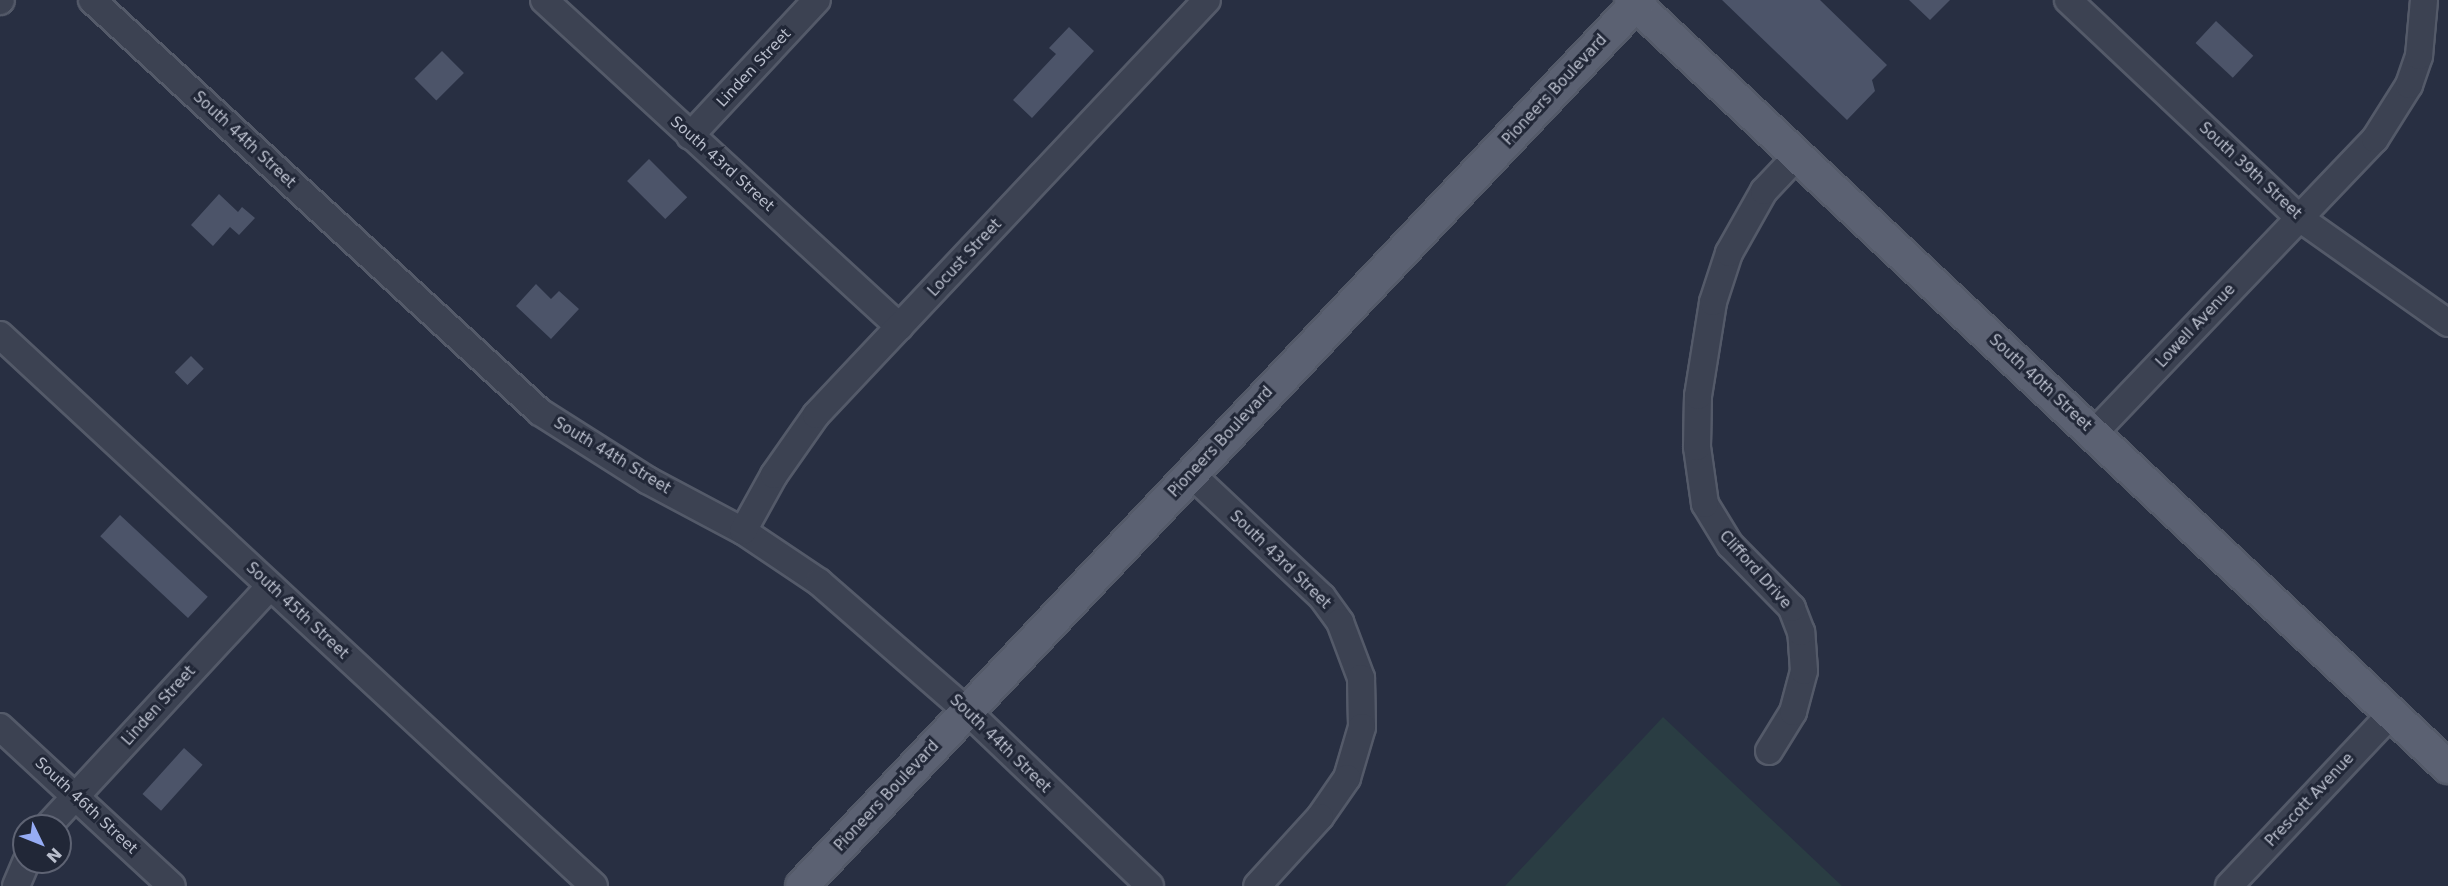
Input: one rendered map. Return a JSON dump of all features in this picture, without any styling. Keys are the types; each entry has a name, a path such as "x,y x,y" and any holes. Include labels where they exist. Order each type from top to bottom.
{"main road":[{"name":"South 40th Street","path":"1636,2 2448,767"},
{"name":"Pioneers Boulevard","path":"802,886 1636,2"}],"street":[{"name":"South 44th Street","path":"92,0 540,412 647,480 743,531 828,588 967,711 1150,886"},
{"name":"South 43rd Street","path":"544,0 900,327"},
{"name":"Linden Street","path":"690,136 818,0"},
{"name":"Locust Street","path":"743,531 809,424 1207,0"},
{"name":"South 39th Street","path":"2068,0 2298,217 2448,323"},
{"name":"Lowell Avenue","path":"2093,434 2393,115 2419,56 2424,0"},
{"name":"Clifford Drive","path":"1769,751 1793,712 1804,671 1801,632 1792,608 1730,545 1705,504 1697,447 1698,396 1713,302 1729,253 1764,191 1797,156"},
{"name":"South 45th Street","path":"0,335 594,886"},
{"name":"South 43rd Street","path":"1191,474 1322,597 1340,622 1361,678 1362,726 1358,750 1335,799 1257,886"},
{"name":"Linden Street","path":"59,814 270,586"},
{"name":"Prescott Avenue","path":"2229,886 2391,714"},
{"name":"South 46th Street","path":"0,727 172,886"}],"shaded area":[{"path":"1663,717 1842,886 1505,886"}],"building":[{"path":"1722,0 1820,0 1887,65 1872,80 1875,91 1847,120"},
{"path":"1909,0 1950,0 1930,20"},
{"path":"2216,21 2253,56 2233,78 2196,43"},
{"path":"1069,27 1094,51 1032,118 1013,100 1056,54 1049,48"},
{"path":"442,51 464,73 436,100 414,79"},
{"path":"649,159 687,197 665,219 627,181"},
{"path":"219,194 238,212 242,207 255,218 239,235 230,227 213,246 191,225"},
{"path":"536,284 551,299 559,291 579,309 551,339 516,306"},
{"path":"191,356 204,369 187,385 175,372"},
{"path":"120,515 208,597 188,618 100,536"},
{"path":"184,748 203,765 161,811 143,794"}]}
